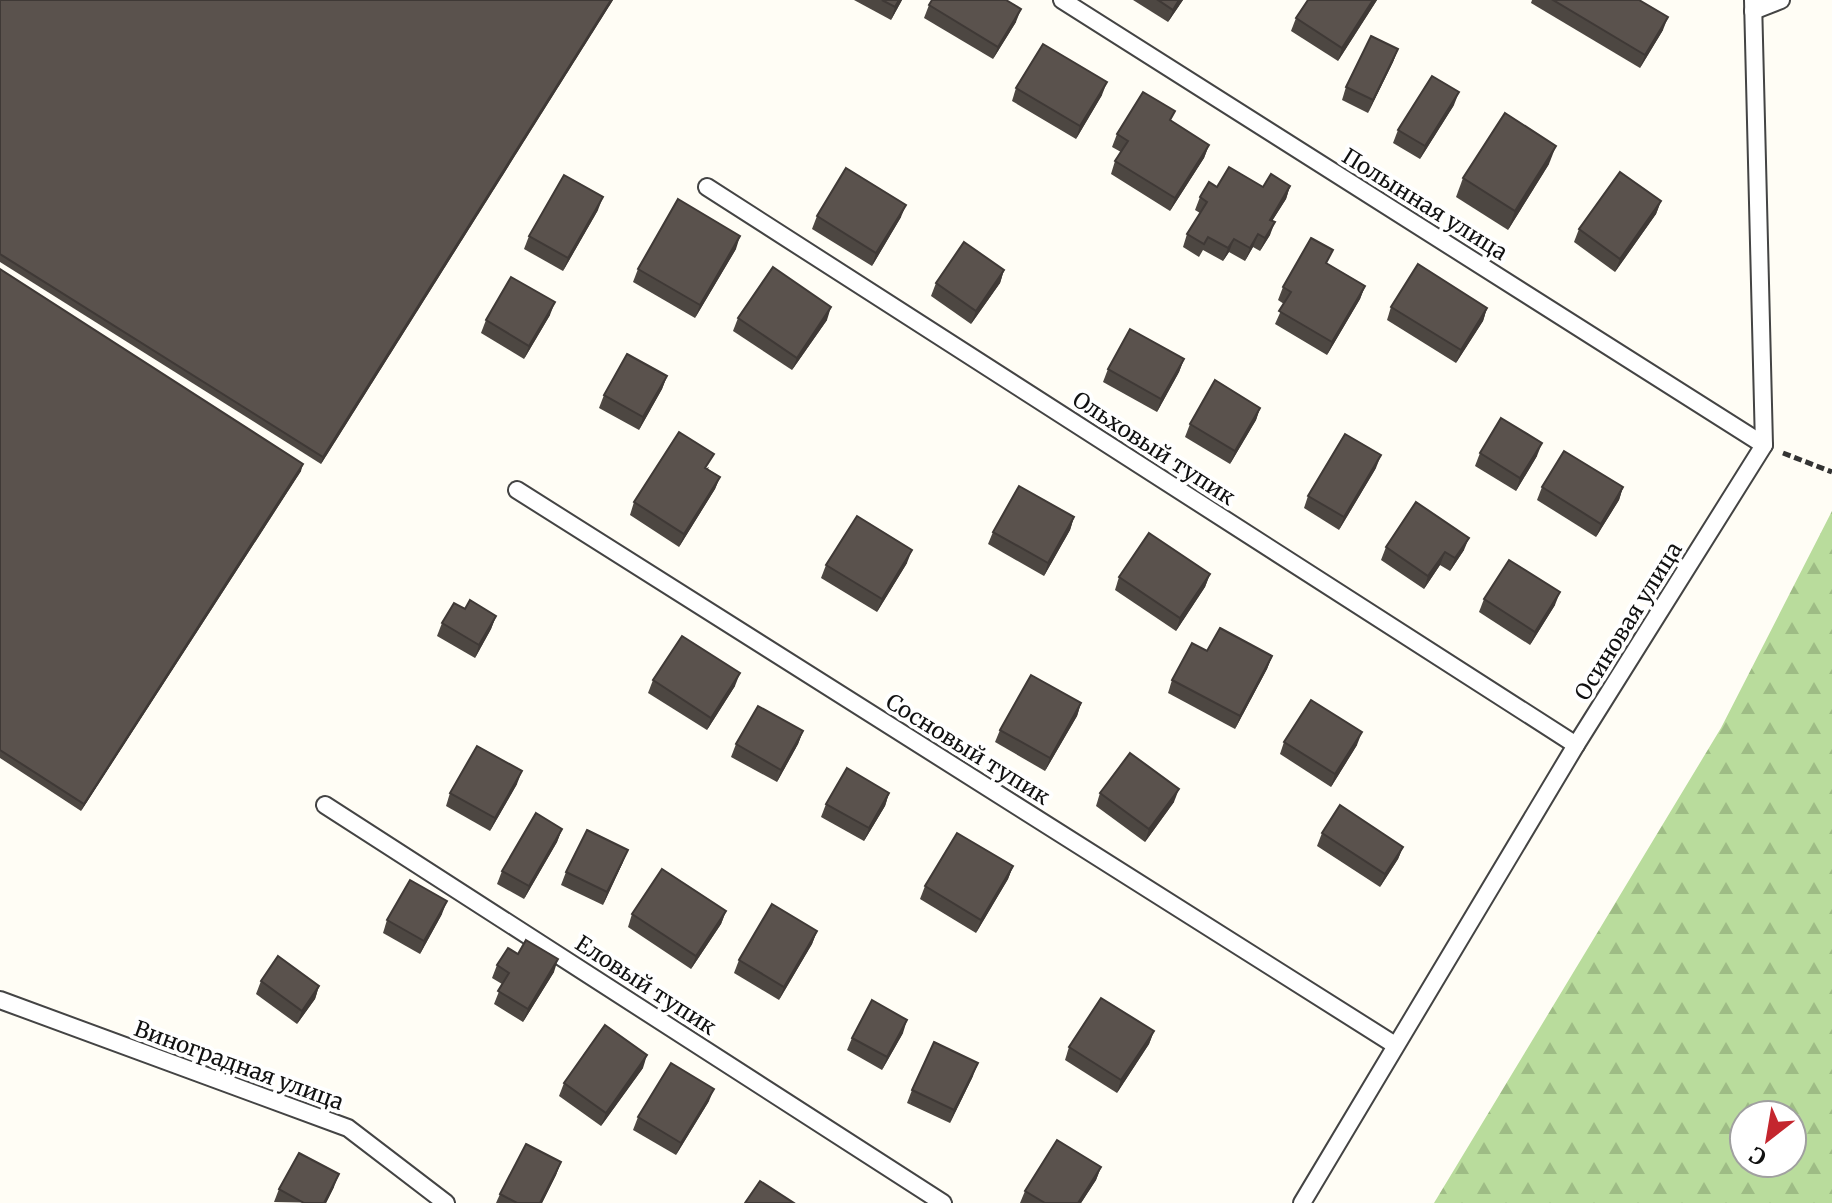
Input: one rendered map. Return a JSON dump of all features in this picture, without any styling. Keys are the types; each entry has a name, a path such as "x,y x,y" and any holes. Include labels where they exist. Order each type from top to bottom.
{"lane":[{"name":"Полынная улица","path":"1062,0 1764,445"},
{"path":"1764,445 1753,6 1781,0"},
{"name":"Ольховый тупик","path":"707,187 1576,745"},
{"name":"Осиновая улица","path":"1302,1203 1576,745 1764,445"},
{"name":"Сосновый тупик","path":"517,490 1395,1045"},
{"name":"Еловый тупик","path":"325,805 943,1203"},
{"name":"Виноградная улица","path":"0,1000 348,1128 446,1203"}],"path":[{"path":"1764,445 1832,472"}],"green space":[{"path":"1832,511 1832,1203 1434,1203 1721,728"}],"building":[{"path":"0,0 611,0 323,457 0,254"},
{"path":"882,0 899,0 895,7"},
{"path":"932,0 1006,0 1021,9 998,47 929,5"},
{"path":"1158,0 1179,0 1173,10"},
{"path":"1308,0 1373,0 1342,48 1296,18"},
{"path":"1553,0 1639,0 1668,17 1645,55"},
{"path":"1371,36 1398,49 1373,100 1346,87"},
{"path":"1043,44 1107,82 1080,126 1016,88"},
{"path":"1432,76 1459,92 1425,146 1398,130"},
{"path":"1143,92 1175,111 1170,120 1209,145 1175,198 1115,161 1128,141 1117,134"},
{"path":"1505,113 1556,146 1515,211 1463,178"},
{"path":"1229,167 1263,187 1271,174 1290,186 1270,220 1275,222 1265,238 1258,234 1250,248 1234,239 1228,248 1208,237 1204,244 1187,234 1207,202 1200,197 1209,182 1217,187"},
{"path":"846,168 906,205 876,253 817,216"},
{"path":"1620,172 1661,201 1620,259 1579,229"},
{"path":"564,175 603,197 568,258 529,236"},
{"path":"678,199 740,236 700,305 638,269"},
{"path":"1311,238 1333,250 1326,263 1365,286 1332,342 1279,311 1291,292 1283,287"},
{"path":"964,242 1004,270 976,311 936,283"},
{"path":"1418,264 1487,308 1461,350 1391,307"},
{"path":"773,267 831,307 797,358 738,318"},
{"path":"0,269 303,464 84,804 0,750"},
{"path":"511,277 555,302 529,346 486,320"},
{"path":"1130,329 1184,359 1161,399 1108,369"},
{"path":"627,354 667,376 643,417 604,395"},
{"path":"1215,380 1260,408 1235,451 1190,424"},
{"path":"1501,418 1542,443 1520,478 1480,453"},
{"path":"679,432 714,454 705,468 720,477 684,534 634,502"},
{"path":"1345,434 1381,455 1344,517 1308,496"},
{"path":"1564,451 1623,487 1601,524 1542,487"},
{"path":"1019,486 1074,517 1048,563 993,532"},
{"path":"1416,502 1469,538 1455,558 1445,552 1428,576 1386,547"},
{"path":"857,516 912,550 882,599 826,565"},
{"path":"1149,533 1210,574 1180,618 1119,577"},
{"path":"1509,560 1560,592 1535,632 1484,599"},
{"path":"470,600 496,616 479,645 442,623 454,603 465,609"},
{"path":"1220,628 1272,656 1240,716 1172,680 1192,643 1207,651"},
{"path":"682,636 740,673 711,718 653,680"},
{"path":"1031,675 1081,703 1050,758 1000,730"},
{"path":"1311,700 1362,732 1335,774 1284,742"},
{"path":"758,706 803,731 781,770 736,744"},
{"path":"477,746 522,771 495,818 450,793"},
{"path":"1130,753 1179,789 1149,829 1100,793"},
{"path":"847,768 889,793 869,828 826,804"},
{"path":"1340,805 1403,847 1385,874 1322,833"},
{"path":"536,813 562,829 529,886 502,871"},
{"path":"587,830 628,850 607,892 566,872"},
{"path":"957,833 1013,866 981,920 925,886"},
{"path":"662,869 726,911 696,956 632,914"},
{"path":"410,880 447,901 424,941 387,920"},
{"path":"772,904 817,931 784,987 739,960"},
{"path":"526,940 558,959 528,1009 498,991 509,973 497,965 508,948 518,954"},
{"path":"278,956 319,986 302,1011 261,981"},
{"path":"1101,998 1154,1031 1121,1080 1069,1047"},
{"path":"872,1000 907,1020 887,1057 852,1038"},
{"path":"605,1025 647,1055 606,1113 564,1083"},
{"path":"934,1042 978,1063 954,1110 912,1090"},
{"path":"671,1063 714,1089 681,1143 638,1117"},
{"path":"1057,1140 1101,1167 1078,1203 1045,1203 1025,1191"},
{"path":"526,1144 561,1162 540,1203 517,1203 500,1194"},
{"path":"299,1153 339,1174 324,1203 304,1203 279,1189"},
{"path":"760,1181 794,1203 745,1203"}]}
